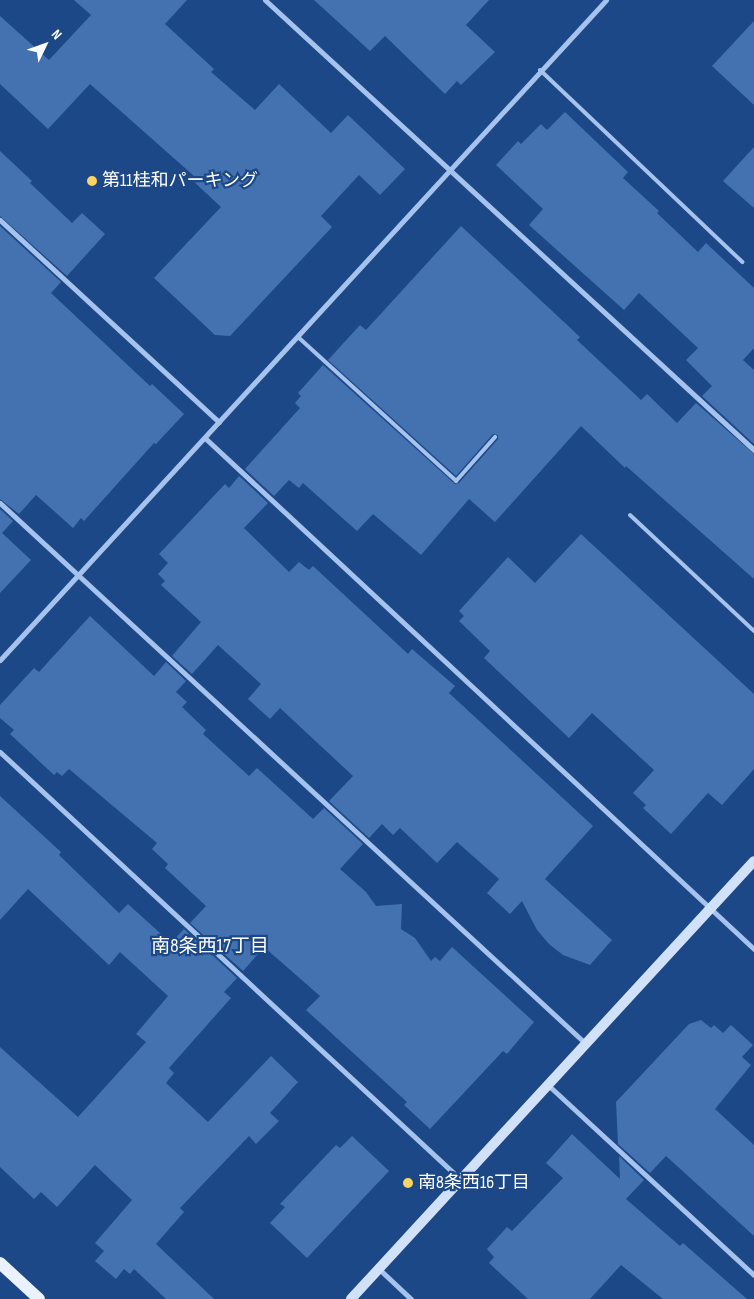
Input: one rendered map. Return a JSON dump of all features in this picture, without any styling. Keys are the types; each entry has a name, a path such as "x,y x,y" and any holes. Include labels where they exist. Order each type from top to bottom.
{"main road":[{"path":"0,1263 39,1299"}],"street":[{"path":"264,0 754,450"},
{"path":"0,660 606,0"},
{"path":"0,220 218,422"},
{"path":"205,438 754,949"},
{"path":"0,503 586,1044"},
{"path":"0,752 461,1180"},
{"path":"351,1299 754,861"},
{"path":"548,1084 754,1275"},
{"path":"378,1269 411,1299"}],"lane":[{"path":"540,70 742,262"},
{"path":"298,337 456,481 495,437"},
{"path":"630,514 754,631"}],"building":[{"path":"74,0 187,0 165,24 214,69 211,72 255,110 279,84 331,133 348,115 405,169 380,195 359,175 321,216 332,227 230,336 215,335 154,278 221,207 191,179 194,176 90,84 48,129 0,84 0,16 49,60 91,15"},
{"path":"314,0 489,0 466,25 495,52 461,85 457,81 445,94 385,36 370,51"},
{"path":"754,21 754,105 712,66"},
{"path":"565,112 628,172 623,178 659,211 657,213 698,252 706,243 754,288 754,348 743,360 754,370 754,444 702,396 712,386 686,360 698,348 639,293 624,310 529,225 543,209 496,165 518,141 521,144 541,124 547,130"},
{"path":"754,147 754,208 723,181"},
{"path":"0,151 72,223 82,213 105,234 67,276 0,216"},
{"path":"0,226 61,282 51,293 150,386 152,384 184,414 156,444 154,443 84,521 81,518 73,528 36,495 19,514 0,499"},
{"path":"461,226 580,337 577,340 641,400 647,394 677,423 696,403 754,454 754,579 626,466 625,468 581,426 495,522 469,499 421,555 373,514 357,531 303,483 299,488 289,480 274,496 245,469 300,408 295,403 301,396 298,393 323,365 455,484 459,483 498,439 498,435 493,434 456,476 328,360 360,325 366,330"},
{"path":"239,476 268,503 244,528 289,572 299,562 309,570 313,566 408,654 412,649 455,686 449,693 593,826 545,879 612,940 590,965 563,955 549,944 537,930 522,901 510,914 487,893 499,879 457,842 437,863 400,828 393,835 382,824 369,838 329,801 353,776 280,708 270,719 248,699 261,684 218,645 192,674 172,656 201,622 161,585 165,581 158,574 168,563 159,554 225,484 229,488"},
{"path":"0,509 13,521 2,533 31,560 0,593"},
{"path":"581,534 754,694 754,769 722,805 708,793 671,834 643,808 646,805 633,793 654,770 592,713 569,738 484,658 490,651 459,621 464,616 459,611 508,557 535,583"},
{"path":"90,616 154,676 166,662 186,681 176,692 187,702 182,707 206,730 203,734 249,776 257,768 313,819 324,808 363,844 340,869 366,892 376,906 402,904 401,929 415,938 431,961 435,957 440,961 452,947 534,1022 507,1054 503,1051 430,1129 404,1105 407,1102 306,1010 320,996 264,947 243,971 190,923 206,906 165,868 168,864 152,849 157,843 69,769 62,776 57,772 54,775 10,734 14,730 0,718 0,705 34,668 39,672"},
{"path":"0,796 61,852 59,855 119,913 128,904 171,943 184,929 237,978 224,992 231,998 169,1068 174,1073 166,1083 208,1122 271,1056 298,1082 270,1113 279,1121 256,1144 249,1136 180,1208 184,1212 156,1244 214,1299 166,1299 134,1269 130,1274 124,1269 116,1279 95,1261 104,1251 95,1243 132,1200 95,1165 57,1207 41,1192 34,1199 0,1167 0,1047 78,1117 146,1042 136,1034 168,996 120,952 109,965 28,889 0,920"},
{"path":"701,1020 711,1028 714,1025 723,1033 731,1025 753,1045 742,1057 751,1065 715,1109 754,1145 754,1236 666,1156 650,1173 618,1144 616,1102 689,1024"},
{"path":"572,1134 620,1179 619,1156 644,1180 626,1199 680,1246 683,1243 747,1299 663,1299 621,1265 590,1299 528,1299 489,1263 494,1257 487,1249 507,1227 512,1231 563,1178 546,1163"},
{"path":"352,1136 389,1171 307,1258 270,1223 285,1207 280,1204 336,1145 340,1148"}],"place":[{"name":"第11桂和パーキング","path":"92,181"},
{"name":"南8条西16丁目","path":"408,1183"}],"district":[{"name":"南8条西17丁目","path":"210,947"}]}
